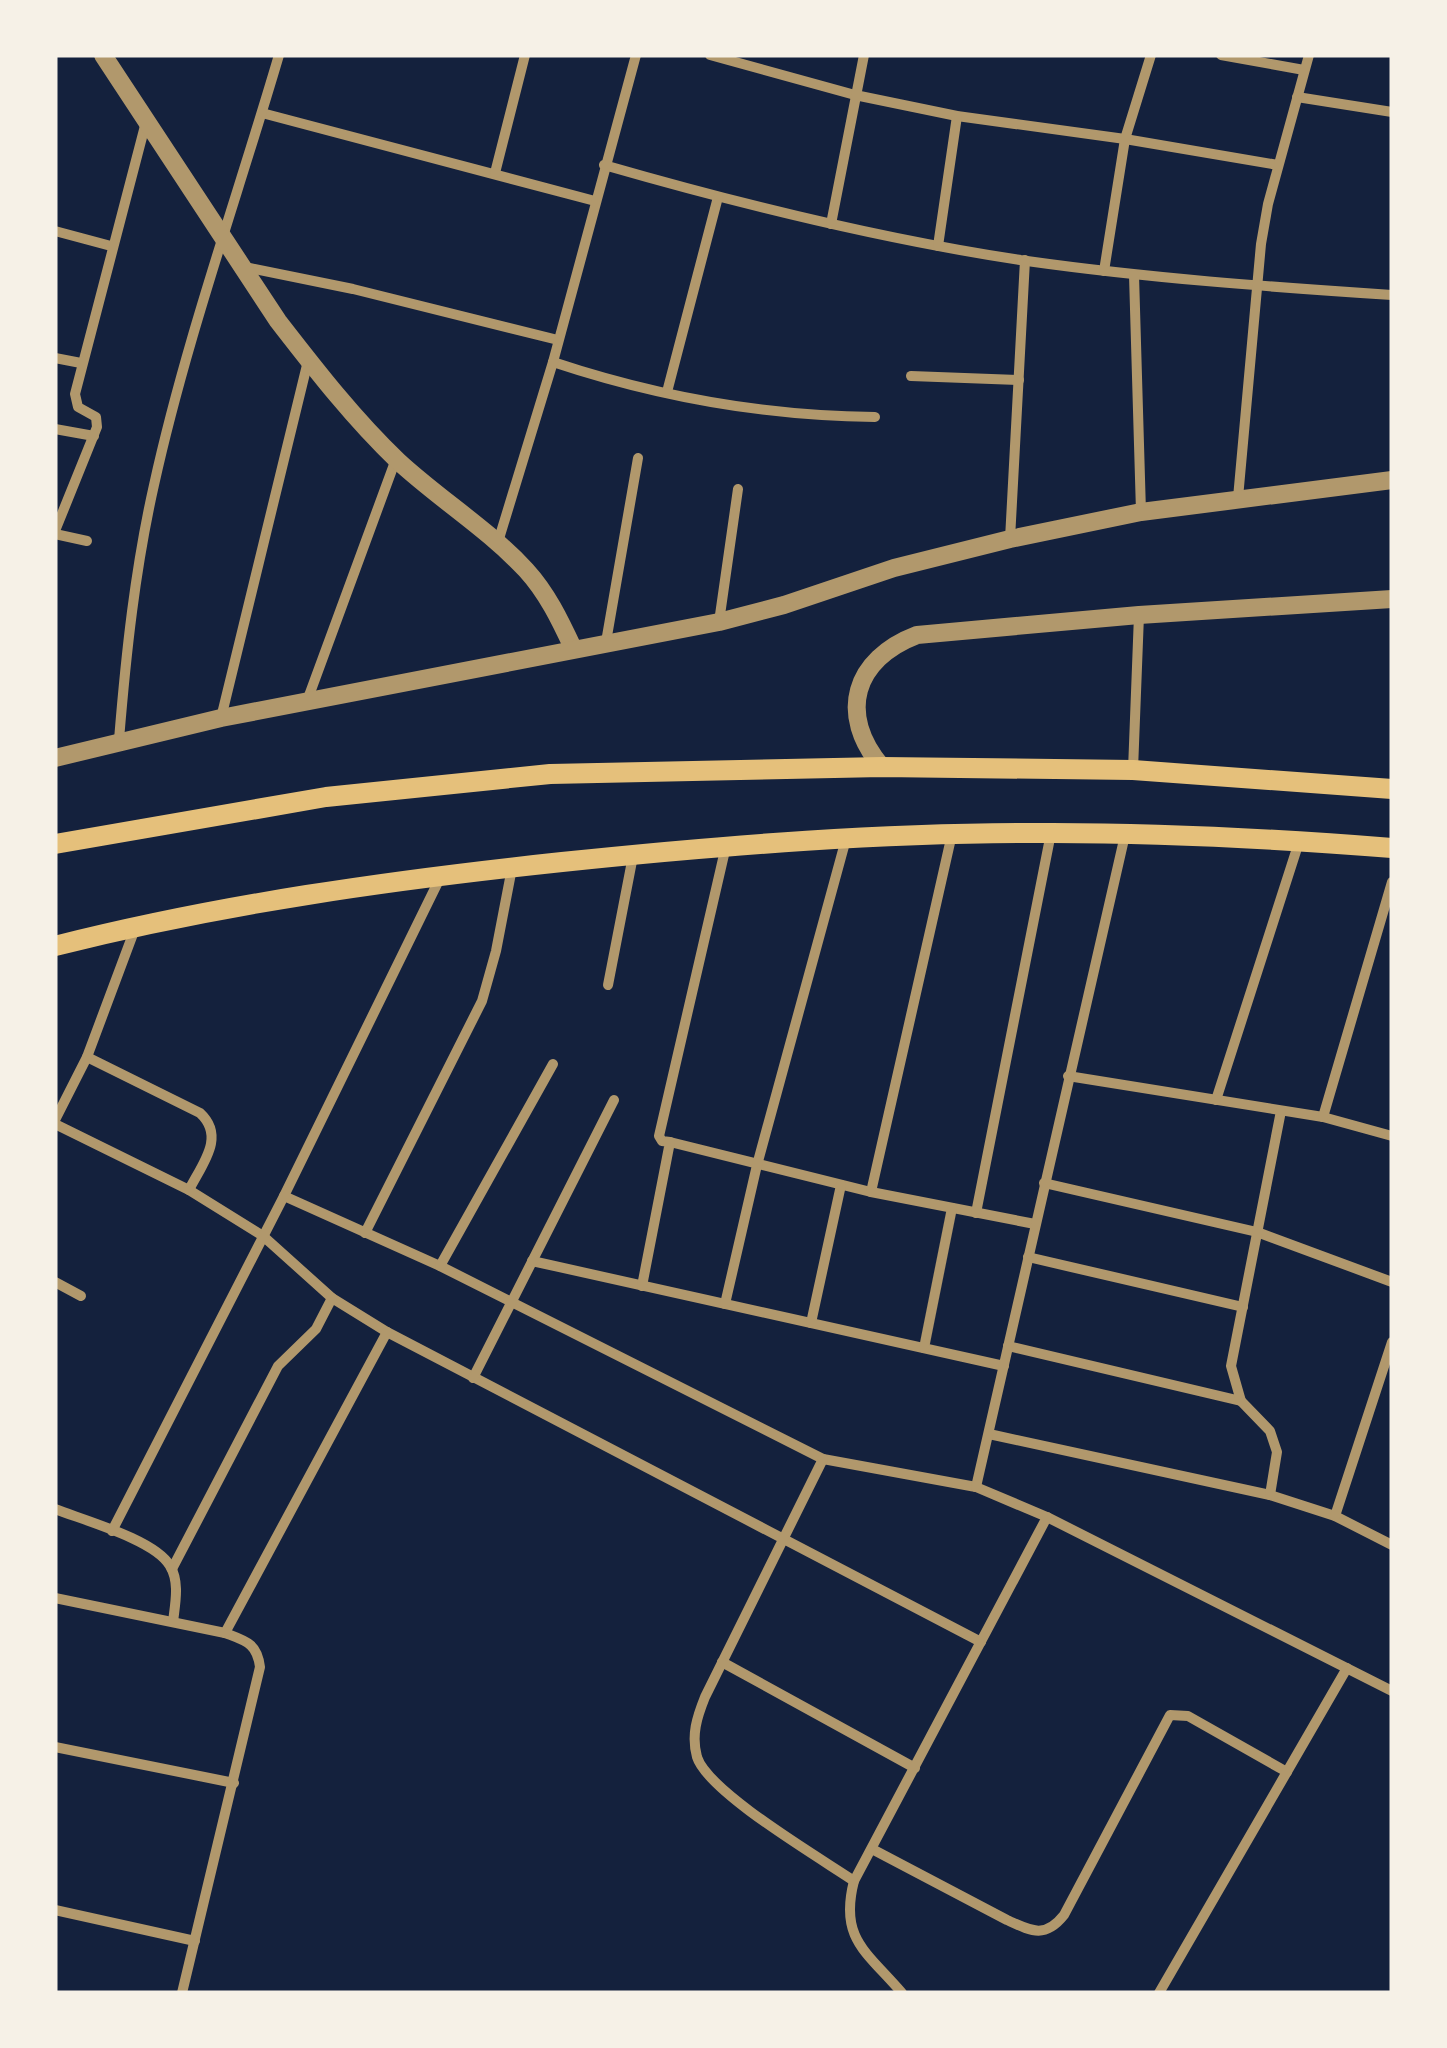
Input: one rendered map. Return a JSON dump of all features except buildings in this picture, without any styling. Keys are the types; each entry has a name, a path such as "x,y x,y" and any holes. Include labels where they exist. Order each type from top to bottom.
{"main road":[{"path":"55,844 233,811 438,784 550,774 882,766 1133,770 1392,789"},
{"path":"55,946 136,926 441,875 726,846 846,838 1051,833 1392,848"}],"street":[{"path":"119,740 130,621 154,485 174,402 279,55"},
{"path":"495,173 525,55"},
{"path":"498,542 553,362 636,55"},
{"path":"710,55 855,94 957,116 1278,165"},
{"path":"831,224 864,55"},
{"path":"1104,271 1125,139 1150,55"},
{"path":"1221,55 1304,70"},
{"path":"1238,498 1256,286 1268,204 1309,55"},
{"path":"109,59 278,321 308,360 396,459 498,542 528,572 553,606 573,648"},
{"path":"1297,97 1392,112"},
{"path":"262,113 595,201"},
{"path":"938,246 957,116"},
{"path":"86,541 55,532 98,422 75,401 81,363 146,119"},
{"path":"604,164 718,198 938,246 1134,275 1392,295"},
{"path":"666,392 718,198"},
{"path":"55,231 111,246"},
{"path":"1010,538 1025,260"},
{"path":"245,267 353,289 558,340"},
{"path":"1134,275 1141,512"},
{"path":"55,358 81,363"},
{"path":"220,718 308,360"},
{"path":"553,362 718,406 875,417"},
{"path":"911,376 1019,380"},
{"path":"55,429 94,436"},
{"path":"606,642 638,458"},
{"path":"306,701 396,459"},
{"path":"55,758 220,718 720,622 894,568 1010,538 1141,512 1392,480"},
{"path":"720,622 738,489"},
{"path":"882,766 866,748 858,726 856,702 876,658 894,643 917,635 1139,615 1392,599"},
{"path":"1133,770 1139,615"},
{"path":"976,1213 1051,833"},
{"path":"872,1192 952,834"},
{"path":"976,1488 1126,834"},
{"path":"725,1304 757,1165 846,838"},
{"path":"1216,1100 1299,841"},
{"path":"726,846 659,1136 662,1142 872,1192 1035,1224"},
{"path":"608,985 633,855"},
{"path":"365,1233 482,1001 512,868"},
{"path":"112,1531 284,1196 441,875"},
{"path":"1323,1117 1392,882"},
{"path":"136,926 87,1058 55,1122 188,1190 263,1236 332,1298 387,1332 980,1642"},
{"path":"87,1058 210,1122 214,1133 211,1148 188,1190"},
{"path":"440,1266 553,1064"},
{"path":"1068,1076 1323,1117 1392,1136"},
{"path":"473,1378 614,1100"},
{"path":"1270,1494 1277,1452 1270,1431 1242,1401 1231,1366 1281,1110"},
{"path":"642,1286 670,1142"},
{"path":"1044,1182 1257,1232 1392,1282"},
{"path":"811,1323 841,1185"},
{"path":"284,1196 440,1266 823,1459 976,1488 1048,1517 1392,1690"},
{"path":"924,1348 952,1208"},
{"path":"1028,1258 1243,1307"},
{"path":"532,1261 1004,1366"},
{"path":"55,1282 81,1296"},
{"path":"172,1568 278,1366 316,1329 332,1298"},
{"path":"225,1633 387,1332"},
{"path":"1335,1516 1392,1342"},
{"path":"1008,1346 1242,1401"},
{"path":"988,1434 1270,1494 1335,1516 1392,1545"},
{"path":"823,1459 722,1662 694,1728 698,1760 716,1786 854,1881"},
{"path":"55,1509 152,1549 172,1568 176,1584 173,1622"},
{"path":"902,1993 852,1933 847,1908 854,1881 1048,1517"},
{"path":"55,1598 225,1633 256,1647 260,1666 182,1993"},
{"path":"722,1662 915,1768"},
{"path":"1159,1993 1347,1668"},
{"path":"872,1849 1007,1920 1042,1932 1054,1928 1064,1915 1170,1715 1188,1716 1287,1772"},
{"path":"55,1747 234,1783"},
{"path":"55,1910 195,1940"}]}
